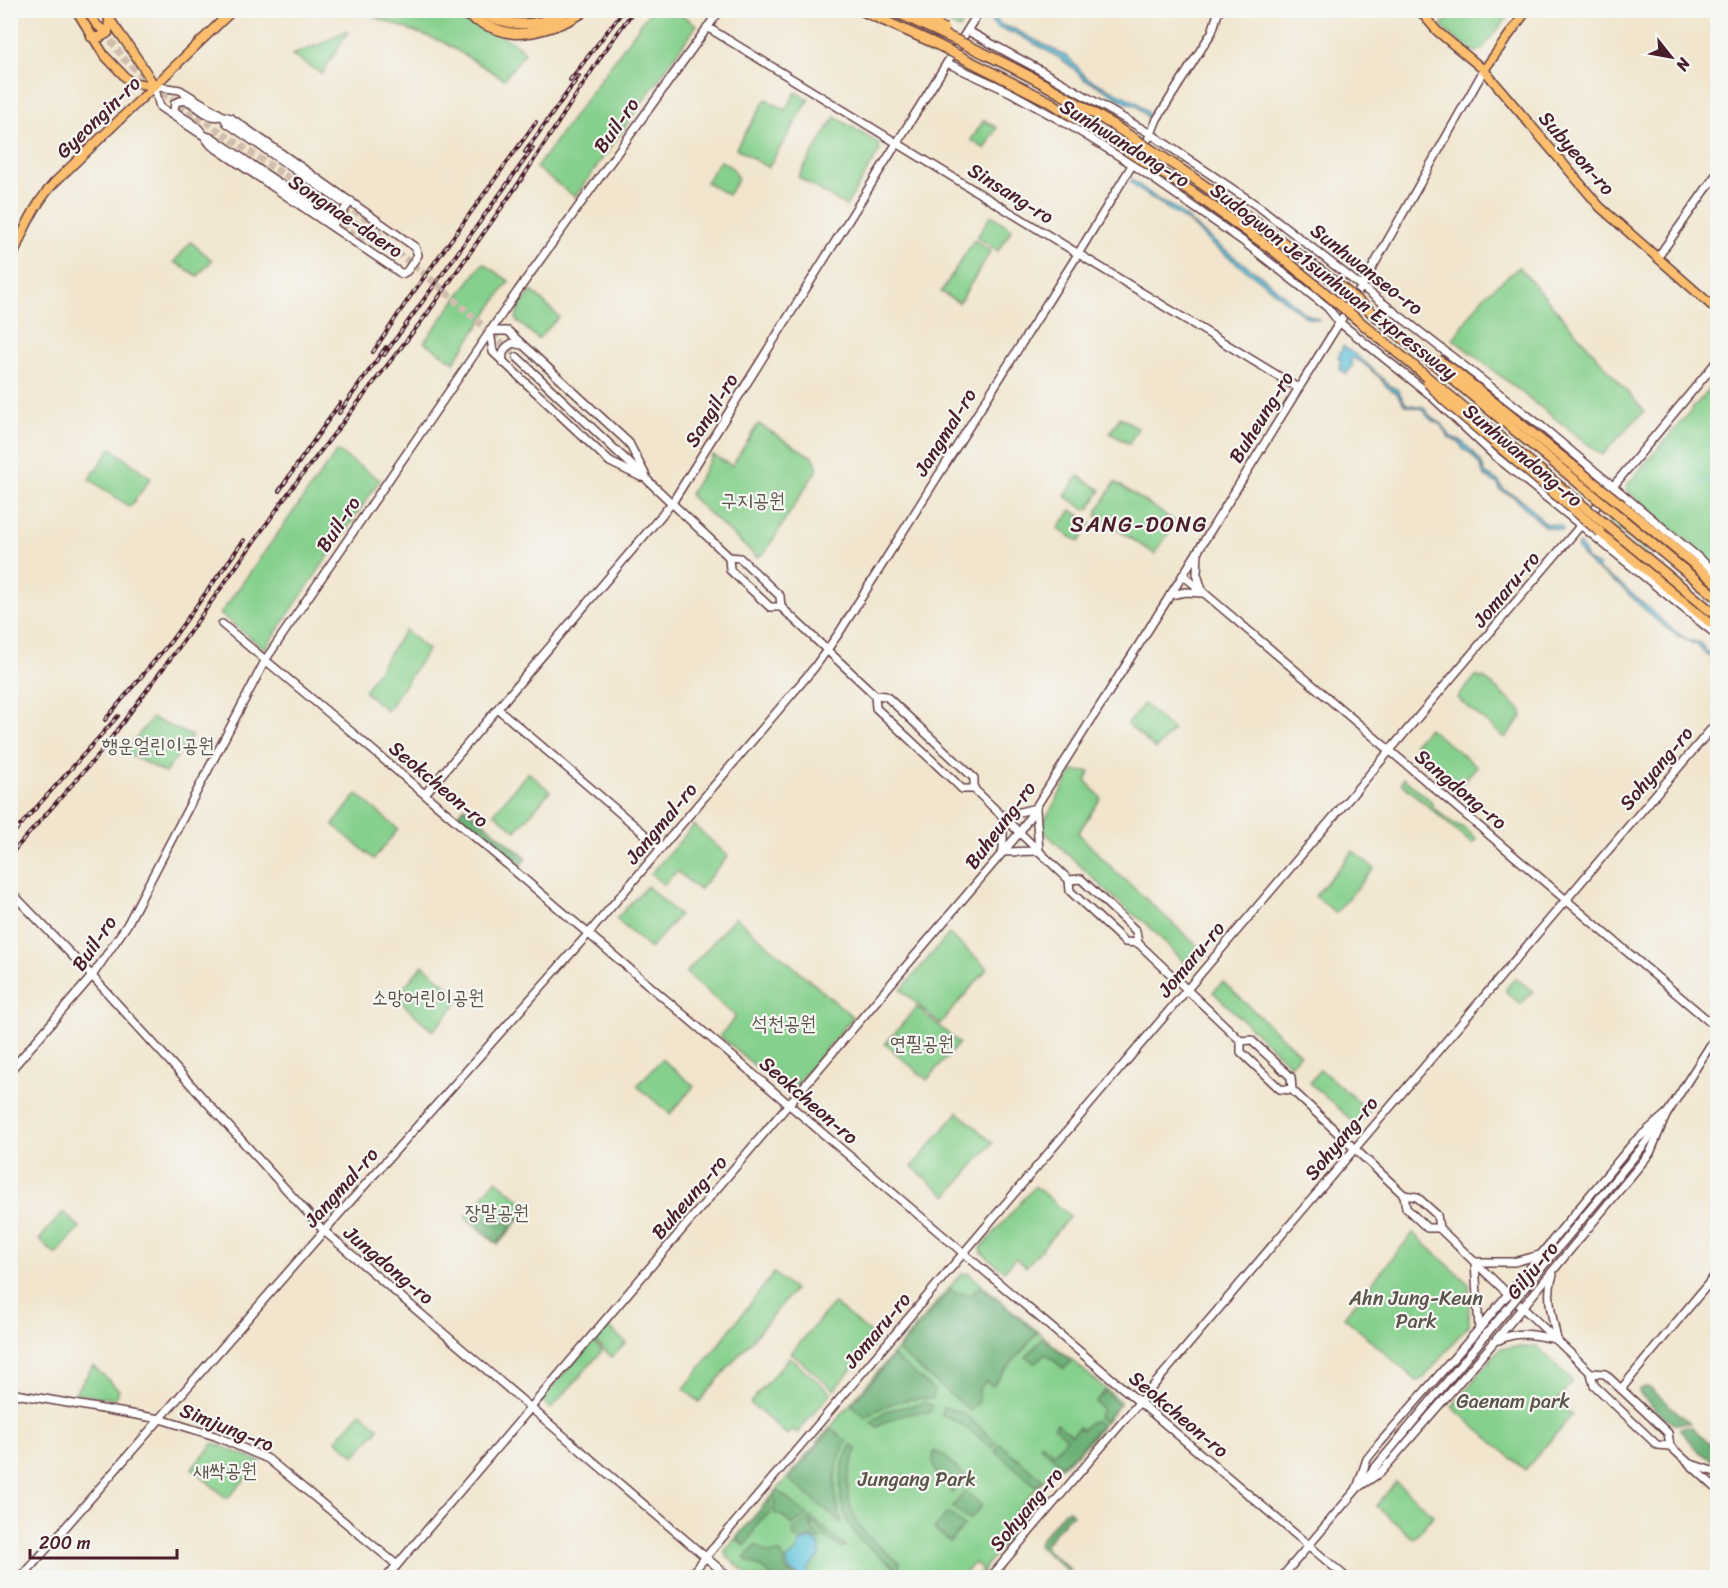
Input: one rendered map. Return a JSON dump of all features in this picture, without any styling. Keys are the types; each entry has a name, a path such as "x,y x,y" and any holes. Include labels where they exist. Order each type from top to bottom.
{"highway":[{"path":"454,10 489,26 512,33 548,23 574,10"},
{"path":"473,10 506,23 526,24 564,23 585,11"},
{"path":"548,23 561,10"},
{"path":"548,23 567,10"},
{"name":"Sudogwon Je1sunhwan Expressway","path":"860,10 934,43 1050,102 1192,192 1273,250 1718,617"},
{"name":"Sudogwon Je1sunhwan Expressway","path":"891,10 969,45 1056,91 1132,136 1200,181 1279,238 1412,344 1718,598"},
{"path":"911,10 969,45"},
{"path":"1412,344 1452,369 1718,584"},
{"path":"1405,357 1444,400 1718,629"}],"main road":[{"path":"76,10 104,55 130,81 154,86"},
{"path":"87,10 96,24 105,32 93,10"},
{"path":"104,10 143,64 154,86"},
{"name":"Gyeongin-ro","path":"10,264 28,221 42,196 233,10"},
{"name":"Subyeon-ro","path":"1419,10 1437,31 1484,70 1600,207 1718,311"},
{"name":"Buheung-ro","path":"1484,70 1527,10"},
{"path":"92,37 101,38 108,33 109,19"}],"street":[{"name":"Buil-ro","path":"10,1071 92,976 127,925 266,659 489,331 720,10"},
{"name":"Sangil-ro","path":"425,794 672,503 980,10"},
{"name":"Jangmal-ro","path":"21,1578 324,1231 589,933 814,668 1078,254 1151,134 1157,119 1212,32 1219,10"},
{"name":"Sinsang-ro","path":"707,27 1298,388"},
{"name":"Sunhwanseo-ro","path":"968,31 1057,79 1151,134 1262,209 1541,426 1718,574"},
{"name":"Sunhwandong-ro","path":"947,63 1010,92 1074,128 1132,164 1244,242 1287,274 1327,307 1339,322 1428,393 1495,456 1718,636"},
{"name":"Buheung-ro","path":"386,1578 1020,832 1183,576 1362,286 1484,70"},
{"name":"Songnae-daero","path":"154,86 180,90 223,116 231,118 415,247 418,255 407,271 402,274 214,139 201,134 160,107 154,86"},
{"path":"201,134 199,129 179,116 174,110 175,103 180,99 189,101 211,116 223,116"},
{"name":"Songnae-daero","path":"223,116 227,123 342,202"},
{"path":"1658,257 1718,172"},
{"path":"332,223 351,201"},
{"path":"489,331 508,331 629,443 649,481 610,462 503,363 493,352 489,331"},
{"path":"503,363 502,353 507,346 513,343 524,346"},
{"path":"518,357 729,557 740,558 773,589 780,596 781,607 874,695 876,708 962,789 974,789 1003,816 1069,879 1070,891 1125,942 1138,943"},
{"name":"Jomaru-ro","path":"688,1578 1581,525 1718,360"},
{"path":"1170,595 1186,592 1203,593 1197,574 1198,550"},
{"path":"729,557 730,570 770,607 781,607"},
{"name":"Sangdong-ro","path":"1183,576 1718,1031"},
{"name":"Seokcheon-ro","path":"222,624 1347,1578"},
{"path":"874,695 886,696 974,778 974,789"},
{"path":"498,709 662,848"},
{"name":"Sohyang-ro","path":"990,1578 1718,721"},
{"path":"1003,816 1036,808 1039,851"},
{"path":"1003,816 1003,852 1039,851"},
{"path":"1069,879 1081,879 1136,931 1138,943 1241,1041 1241,1052 1280,1089 1292,1090 1404,1195 1417,1197 1437,1215 1438,1228"},
{"name":"Jungdong-ro","path":"10,891 92,976 324,1231 730,1578"},
{"name":"Gilju-ro","path":"1281,1578 1643,1146 1667,1113 1718,1031"},
{"path":"1241,1041 1251,1040 1291,1077 1292,1090"},
{"name":"Gilju-ro","path":"1357,1488 1366,1460 1479,1329 1634,1142 1667,1113"},
{"name":"Gilju-ro","path":"1357,1488 1381,1472 1523,1307 1650,1153 1667,1113"},
{"path":"1404,1195 1406,1208 1427,1228 1438,1228 1523,1307 1591,1373 1594,1385 1657,1445 1670,1446"},
{"path":"1475,1262 1514,1262 1540,1255 1539,1265 1547,1272 1556,1267"},
{"path":"1475,1262 1479,1329 1489,1325 1497,1332 1494,1342"},
{"path":"1556,1267 1548,1297 1557,1340"},
{"path":"1621,1389 1718,1272"},
{"path":"1494,1342 1507,1336 1529,1333 1557,1340"},
{"path":"1591,1373 1605,1374 1668,1433 1670,1446 1718,1490"},
{"name":"Simjung-ro","path":"10,1393 160,1419 215,1436 268,1459 397,1565"},
{"path":"1688,1463 1718,1473"}],"green space":[{"path":"422,10 442,13 497,34 525,53 504,79 443,42 374,17 387,11"},
{"path":"1465,10 1512,11 1482,49 1476,52 1470,50 1443,28 1442,23"},
{"path":"650,11 675,11 697,25 575,197 536,168"},
{"path":"922,11 971,11 959,29"},
{"path":"345,31 348,32 322,74 292,55 323,43"},
{"path":"796,92 809,100 768,168 736,148 766,99 785,110"},
{"path":"835,117 878,143 880,150 846,206 798,177"},
{"path":"984,120 997,128 985,149 971,140"},
{"path":"720,160 732,168 738,179 728,195 706,182"},
{"path":"991,215 1012,229 998,251 977,237"},
{"path":"974,240 991,251 959,303 941,292"},
{"path":"191,242 212,260 198,276 174,262"},
{"path":"483,263 509,281 454,362 424,342"},
{"path":"1519,267 1644,411 1602,455 1453,339 1483,297"},
{"path":"532,291 559,317 538,339 516,320 518,309"},
{"path":"1717,380 1717,566 1627,491 1627,485"},
{"path":"1120,417 1138,428 1129,444 1110,433"},
{"name":"구지공원","path":"758,424 814,458 818,468 764,554 757,557 690,494 713,455 732,466"},
{"path":"111,448 151,478 130,507 89,479"},
{"path":"337,451 380,480 265,649 220,614"},
{"path":"1078,476 1101,490 1086,510 1065,496"},
{"path":"1115,482 1176,522 1155,554 1096,516"},
{"path":"1619,508 1657,539 1646,553 1608,521"},
{"path":"1071,510 1091,523 1079,542 1058,529"},
{"path":"405,630 428,650 387,711 364,691"},
{"path":"1476,676 1481,679 1483,677 1522,711 1522,717 1505,738 1457,698"},
{"path":"1144,704 1173,730 1156,749 1127,724"},
{"name":"행운얼린이공원","path":"152,718 192,736 165,773 125,752"},
{"path":"1428,728 1477,766 1457,789 1421,758 1425,753 1414,744"},
{"path":"1073,771 1090,772 1086,781 1101,798 1078,833 1113,869 1205,953 1192,966 1186,964 1146,923 1128,911 1040,828"},
{"path":"528,772 550,791 516,831 494,813"},
{"path":"1403,778 1430,800 1434,808 1451,822 1466,829 1477,840 1472,844 1401,783"},
{"path":"357,794 398,829 374,859 333,825"},
{"path":"465,807 526,858 520,867 458,814"},
{"path":"694,825 728,856 699,890 677,871 664,885 651,874"},
{"path":"1353,851 1374,868 1336,913 1315,896"},
{"path":"647,886 679,915 650,949 616,919"},
{"name":"석천공원","path":"735,917 853,1017 788,1094 720,1036 736,1017 686,973"},
{"path":"949,934 988,968 940,1024 901,990"},
{"name":"소망어린이공원","path":"423,965 462,998 433,1031 395,997"},
{"path":"1515,978 1533,991 1521,1004 1507,993 1506,989"},
{"path":"1223,982 1300,1054 1290,1065 1213,992"},
{"name":"연필공원","path":"917,1007 959,1043 927,1080 885,1044"},
{"path":"662,1059 694,1086 670,1114 637,1086"},
{"path":"1320,1069 1369,1111 1357,1125 1310,1083"},
{"path":"958,1112 993,1143 947,1196 912,1167"},
{"name":"장말공원","path":"496,1180 529,1207 498,1245 465,1217"},
{"path":"1035,1186 1070,1216 1026,1267 1016,1258 1004,1271 982,1253 981,1248"},
{"path":"515,1209 522,1214 515,1222 509,1219 508,1224 512,1227 497,1243 479,1227 481,1213 485,1216 484,1219 491,1224 501,1225"},
{"path":"63,1212 80,1227 56,1255 39,1240"},
{"name":"Ahn Jung-Keun Park","path":"1413,1233 1469,1284 1469,1324 1424,1378 1417,1381 1344,1317"},
{"path":"774,1273 794,1290 699,1402 684,1389"},
{"name":"Jungang Park","path":"968,1273 1120,1401 1120,1404 1082,1450 1042,1482 1005,1525 1014,1532 1034,1509 1037,1509 1020,1532 1010,1537 987,1564 982,1577 976,1577 982,1569 974,1562 961,1577 751,1577 726,1556 725,1551 961,1274"},
{"path":"980,1286 1037,1333 992,1386 986,1381 979,1389 979,1402 970,1411 898,1351 951,1289 954,1292 971,1295"},
{"path":"834,1303 877,1339 834,1390 791,1353"},
{"path":"606,1324 626,1343 612,1357 592,1339"},
{"path":"1043,1338 1071,1361 1064,1369 1045,1353 1034,1363 1026,1357"},
{"path":"592,1341 602,1351 551,1409 541,1400"},
{"name":"Gaenam park","path":"1537,1346 1572,1381 1557,1401 1572,1415 1525,1470 1452,1407 1500,1348"},
{"path":"893,1356 935,1391 933,1399 915,1399 889,1404 866,1418 852,1405"},
{"path":"789,1357 831,1393 797,1433 792,1429 787,1435 750,1403"},
{"path":"93,1366 119,1390 114,1399 75,1393"},
{"path":"1645,1387 1651,1389 1690,1423 1674,1424 1657,1411 1640,1394 1639,1390"},
{"path":"1105,1391 1119,1404 1104,1422 1098,1417 1102,1409 1095,1402"},
{"path":"924,1403 932,1405 930,1413 902,1415 877,1427 871,1422 889,1410"},
{"path":"943,1407 963,1413 997,1442 992,1448 962,1425 942,1416"},
{"path":"361,1412 379,1428 355,1456 336,1440"},
{"path":"1095,1420 1101,1425 1080,1449 1061,1465 1039,1445 1041,1443 1054,1453 1067,1438 1054,1427 1057,1423 1072,1435 1079,1427 1082,1430"},
{"path":"1692,1427 1717,1451 1717,1465 1697,1450 1680,1430 1680,1428"},
{"path":"831,1429 847,1441 838,1461 835,1481 836,1502 841,1523 789,1479"},
{"name":"새싹공원","path":"214,1443 261,1462 227,1499 192,1468"},
{"path":"1000,1444 1043,1480 1036,1486 995,1451"},
{"path":"851,1445 857,1450 849,1472 848,1483 848,1495 854,1517 868,1536 900,1563 899,1571 862,1541 847,1520 840,1482"},
{"path":"934,1451 944,1456 965,1476 957,1486 953,1481 948,1485 954,1489 953,1492 937,1474 933,1463"},
{"path":"1396,1482 1434,1515 1414,1539 1376,1506"},
{"path":"777,1490 808,1515 792,1525 784,1517 774,1513 774,1494"},
{"path":"966,1491 982,1506 969,1520 952,1507"},
{"path":"770,1498 770,1514 758,1523 746,1545 742,1545 741,1541 736,1538"},
{"path":"1069,1510 1073,1514 1066,1519 1045,1545 1047,1550 1070,1569 1068,1571 1038,1546 1039,1541 1064,1512"},
{"path":"948,1512 964,1526 950,1542 934,1529"},
{"path":"811,1517 846,1546 842,1548 826,1537 811,1522 811,1528 821,1538 818,1540 810,1537 800,1541 794,1537 794,1529"},
{"path":"757,1545 768,1553 781,1553 785,1560 786,1571 798,1577 773,1577 744,1558"}],"water":[{"path":"990,14 1001,25 1016,30 1068,57 1087,78 1138,103 1149,117 1137,106 1085,80 1058,57 1019,35 998,28 988,18"},
{"path":"1131,179 1160,201 1174,208 1219,246 1263,277 1303,312 1320,320 1301,314 1212,245 1192,225 1135,187"},
{"path":"1343,346 1365,362 1390,386 1397,389 1406,404 1423,407 1431,417 1442,424 1451,437 1460,440 1481,462 1485,473 1498,481 1504,490 1530,507 1544,523 1561,526 1563,531 1544,526 1514,497 1500,490 1498,484 1484,476 1480,465 1470,453 1463,449 1459,442 1449,438 1440,424 1430,419 1422,409 1405,405 1397,394 1363,363 1352,358 1350,362 1353,364 1347,374 1340,370 1341,361 1338,358"},
{"path":"1580,544 1587,560 1599,566 1599,570 1622,585 1672,629 1689,641 1699,642 1708,653 1717,658 1717,661 1705,654 1699,646 1688,642 1668,629 1618,585 1592,566 1581,554 1577,546"},
{"path":"811,1539 819,1544 820,1556 807,1570 812,1577 802,1577 789,1570 787,1560 798,1550 800,1543"}],"waterway":[{"path":"1698,484 1718,483"}],"tunnel":[{"path":"105,32 124,59 157,89 388,245 439,286 517,357"},
{"path":"345,204 366,219 383,239"},
{"path":"332,219 356,235 378,242"}],"railway":[{"path":"10,855 100,753 292,488 427,314 523,177 634,10"},
{"path":"570,80 623,11"},
{"path":"525,152 579,76"},
{"path":"373,352 536,122"},
{"path":"384,355 533,148"},
{"path":"339,413 386,347"},
{"path":"279,491 340,403"},
{"path":"105,720 171,641 244,540"},
{"path":"10,837 118,716"}],"district":[{"name":"SANG-DONG","path":"1139,524"}]}
